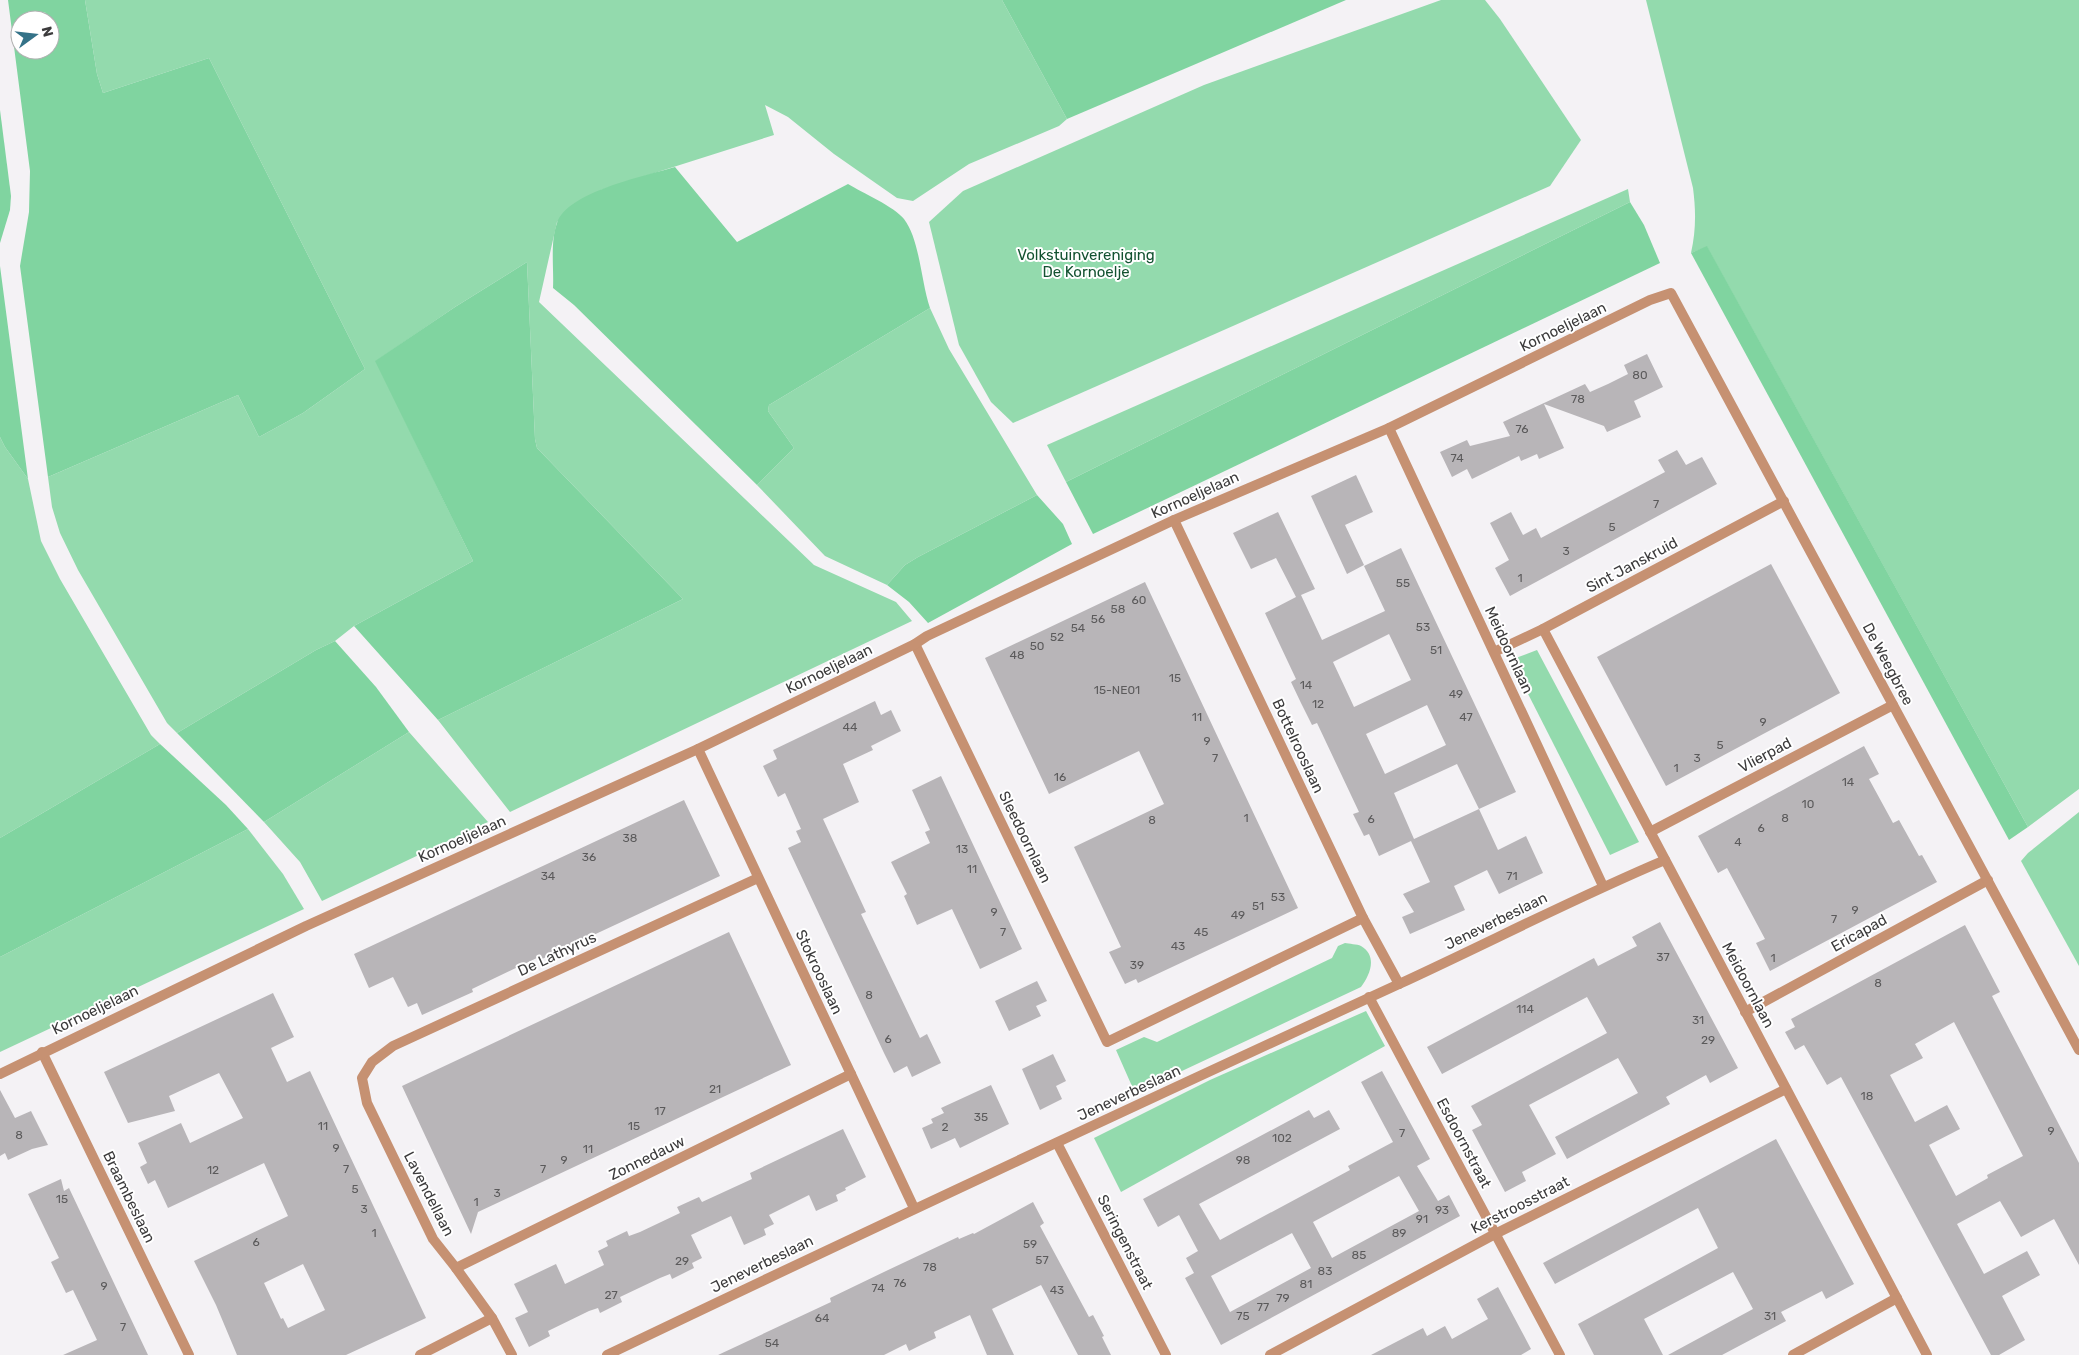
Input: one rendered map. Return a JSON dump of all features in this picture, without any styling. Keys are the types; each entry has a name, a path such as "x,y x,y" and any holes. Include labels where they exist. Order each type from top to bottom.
{"street":[{"name":"Kornoeljelaan","path":"0,1074 42,1052 306,926 698,749 915,644 927,636 1174,520 1389,428 1650,300 1671,293"},
{"name":"De Weegbree","path":"1671,293 2079,1050"},
{"name":"Meidoornlaan","path":"1389,428 1603,886"},
{"name":"Sint Janskruid","path":"1494,652 1543,629 1784,502"},
{"name":"Bottelrooslaan","path":"1174,520 1363,918 1398,984"},
{"name":"Meidoornlaan","path":"1543,629 1928,1355"},
{"name":"Sleedoornlaan","path":"915,644 1107,1042 1363,918"},
{"name":"Vlierpad","path":"1650,832 1893,704"},
{"name":"Stokrooslaan","path":"698,749 914,1208"},
{"name":"Jeneverbeslaan","path":"608,1355 914,1208 1398,984 1603,886 1665,860"},
{"name":"De Lathyrus","path":"372,1062 393,1046 758,878"},
{"name":"Ericapad","path":"1746,1012 1988,880"},
{"name":"Esdoornstraat","path":"1369,997 1560,1355"},
{"name":"Braambeslaan","path":"42,1052 189,1355"},
{"name":"Lavendellaan","path":"372,1062 362,1078 367,1103 432,1239 456,1268 492,1318 512,1355"},
{"name":"Zonnedauw","path":"456,1268 851,1074"},
{"name":"Kerstroosstraat","path":"1270,1355 1495,1234 1786,1089"},
{"name":"Seringenstraat","path":"1057,1143 1166,1355"},
{"path":"1792,1355 1897,1298"},
{"path":"420,1355 492,1318"}],"green space":[{"path":"8,0 85,0 97,74 103,93 209,58 365,369 303,413 259,437 238,395 48,477 20,266 29,212 30,171 16,60 60,60 60,10 10,10 10,16"},
{"path":"85,0 1002,0 1067,119 1059,126 969,164 913,201 897,198 834,154 788,117 765,105 774,135 601,190 557,222 539,302 814,565 896,602 912,621 510,812 438,720 683,599 537,448 535,439 527,262 455,307 376,361 473,561 354,626 335,641 316,650 177,733 167,723 78,570 60,533 52,507 48,477 238,395 259,437 303,413 365,369 209,58 103,93 97,74"},
{"path":"1002,0 1346,0 1067,119"},
{"name":"Volkstuinvereniging De Kornoelje","path":"1441,0 1485,0 1500,19 1581,140 1550,186 1013,423 991,402 959,345 929,222 963,191 1204,85"},
{"path":"1646,0 2079,0 2079,789 2028,827 1707,247 1691,253 1695,221 1693,188"},
{"path":"0,110 11,196 10,210 0,243"},
{"path":"675,167 737,242 848,184 900,214 914,238 930,308 769,405 768,411 794,448 757,485 574,305 553,288 555,230 564,212 575,202 608,187"},
{"path":"1628,189 1630,202 1066,482 1047,445"},
{"path":"1630,202 1644,225 1660,263 1093,534 1066,482"},
{"path":"1707,246 2028,827 2009,840 1691,253"},
{"path":"527,262 535,439 537,448 683,599 438,720 354,626 473,561 375,361 455,307"},
{"path":"0,266 28,479 0,437"},
{"path":"930,308 949,349 1037,495 918,557 905,565 887,585 825,556 757,485 794,448 768,411 769,405"},
{"path":"0,437 28,479 41,541 60,579 151,735 160,744 0,838"},
{"path":"1037,495 1063,524 1072,544 928,623 909,602 887,585 905,565 918,557"},
{"path":"335,641 376,687 409,732 264,822 177,733 316,650"},
{"path":"1537,650 1639,842 1610,855 1523,684 1513,659"},
{"path":"409,732 488,822 322,901 300,862 264,822"},
{"path":"160,744 226,805 248,829 0,957 0,838"},
{"path":"2079,812 2079,966 2021,861 2028,853"},
{"path":"248,829 283,874 304,909 0,1052 0,957"},
{"path":"1345,943 1361,946 1366,950 1371,960 1367,977 1361,987 1135,1093 1116,1050 1144,1037 1157,1042 1332,958 1338,946"},
{"path":"1366,1011 1385,1046 1121,1192 1094,1138 1210,1080"}],"building":[{"path":"1647,354 1663,387 1634,401 1641,417 1607,432 1604,426 1544,404 1564,448 1539,459 1537,454 1521,461 1519,456 1472,479 1467,469 1452,477 1440,452 1467,440 1470,446 1510,436 1503,422 1585,384 1590,392 1608,384 1628,374 1624,365"},
{"path":"1677,450 1686,465 1702,457 1717,484 1510,596 1495,568 1509,560 1490,523 1511,512 1523,535 1536,528 1541,538 1665,472 1658,460"},
{"path":"1356,475 1373,512 1345,525 1364,565 1347,574 1311,496"},
{"path":"1278,512 1315,589 1301,595 1322,640 1385,611 1364,566 1401,548 1516,792 1479,809 1498,850 1526,836 1543,873 1499,894 1487,870 1454,886 1465,910 1410,934 1402,917 1414,912 1403,894 1430,882 1411,841 1379,856 1369,834 1364,836 1353,814 1359,812 1317,723 1312,725 1291,682 1296,679 1265,613 1296,597 1276,558 1251,569 1233,533","holes":["1389,634 1411,680 1354,707 1333,662","1427,705 1446,745 1385,774 1366,734","1457,764 1479,809 1414,839 1394,793"]},
{"path":"1771,564 1840,693 1666,786 1597,657"},
{"path":"1145,582 1298,908 1138,983 1136,979 1125,984 1109,952 1121,947 1074,847 1164,804 1139,751 1049,794 985,658"},
{"path":"875,701 881,715 891,710 901,731 871,746 873,750 843,764 859,802 823,819 866,912 861,914 920,1038 927,1034 941,1063 912,1077 907,1066 894,1073 884,1053 788,848 801,842 796,831 801,829 785,793 778,797 763,766 777,759 773,750"},
{"path":"1864,746 1879,774 1869,779 1893,823 1899,820 1919,856 1922,855 1937,882 1770,971 1756,943 1765,939 1727,868 1718,873 1698,836"},
{"path":"941,776 1022,949 980,969 952,909 917,925 904,896 907,894 891,862 930,843 925,832 930,830 912,790"},
{"path":"684,800 720,876 542,959 541,956 472,989 473,992 422,1015 417,1003 408,1007 393,977 369,988 354,954"},
{"path":"1660,922 1738,1068 1710,1083 1706,1075 1666,1097 1670,1104 1567,1159 1555,1137 1638,1093 1618,1058 1529,1105 1556,1154 1522,1172 1526,1181 1505,1192 1472,1130 1482,1125 1471,1106 1607,1033 1587,997 1442,1074 1427,1047 1594,958 1598,966 1637,946 1632,937"},
{"path":"1965,925 2000,992 1992,996 2079,1163 2079,1265 2054,1219 2021,1237 2000,1201 1957,1224 1984,1274 2027,1251 2040,1275 2002,1296 2025,1340 1999,1355 1991,1355 1841,1077 1827,1085 1804,1045 1795,1050 1785,1032 1795,1027 1791,1019","holes":["1954,1022 2023,1156 1987,1175 1988,1178 1956,1196 1929,1145 1960,1129 1947,1105 1915,1122 1890,1075 1923,1058 1915,1044"]},
{"path":"729,932 791,1065 478,1212 471,1234 402,1086"},
{"path":"1037,981 1047,1001 1036,1006 1041,1016 1009,1031 995,1001"},
{"path":"273,993 294,1037 271,1048 287,1082 310,1071 426,1318 346,1355 237,1355 216,1305 194,1261 288,1216 264,1163 168,1208 155,1180 148,1184 140,1167 147,1163 138,1143 181,1123 190,1143 243,1118 219,1073 169,1096 175,1111 128,1123 104,1072","holes":["303,1264 325,1310 288,1328 283,1318 281,1319 264,1283"]},
{"path":"1053,1054 1066,1081 1056,1086 1062,1099 1040,1110 1022,1069"},
{"path":"1382,1071 1430,1159 1417,1166 1438,1201 1449,1195 1460,1216 1221,1345 1185,1278 1194,1273 1186,1258 1198,1251 1179,1215 1158,1227 1143,1199 1309,1110 1314,1118 1329,1110 1340,1129 1199,1204 1220,1240 1350,1170 1348,1166 1393,1142 1361,1082","holes":["1399,1176 1419,1211 1332,1258 1313,1222","1292,1233 1311,1268 1230,1312 1211,1276"]},
{"path":"991,1085 1009,1124 960,1148 955,1138 931,1149 922,1128 933,1123 931,1119 944,1113 941,1108"},
{"path":"0,1090 15,1118 31,1111 48,1145 32,1149 8,1160 5,1153 0,1156"},
{"path":"843,1129 866,1177 836,1195 838,1201 816,1211 809,1195 769,1215 774,1224 764,1229 766,1235 744,1245 731,1216 691,1235 702,1258 692,1263 694,1268 672,1279 670,1274 620,1297 622,1302 600,1313 598,1308 589,1311 548,1331 550,1336 529,1347 515,1318 528,1312 514,1284 556,1264 565,1284 604,1265 598,1251 608,1246 606,1241 627,1231 629,1236 640,1232 680,1213 677,1207 699,1197 702,1202 752,1179 750,1173"},
{"path":"1776,1139 1854,1284 1826,1299 1822,1291 1781,1312 1786,1321 1722,1355 1668,1355 1753,1309 1733,1272 1644,1319 1663,1355 1594,1355 1578,1324 1718,1248 1698,1208 1555,1284 1543,1263"},
{"path":"61,1179 64,1191 69,1188 148,1355 63,1355 97,1340 73,1290 66,1293 51,1262 59,1258 28,1194"},
{"path":"1033,1202 1044,1223 1040,1226 1089,1317 1093,1315 1111,1355 1078,1355 1041,1285 992,1309 1014,1355 987,1355 970,1315 934,1332 936,1338 909,1351 906,1344 884,1355 718,1355 831,1302 830,1298 886,1271 958,1237 959,1239 974,1234"},
{"path":"1498,1287 1531,1349 1521,1355 1371,1355 1423,1328 1427,1336 1445,1326 1452,1339 1488,1319 1477,1299"}]}
